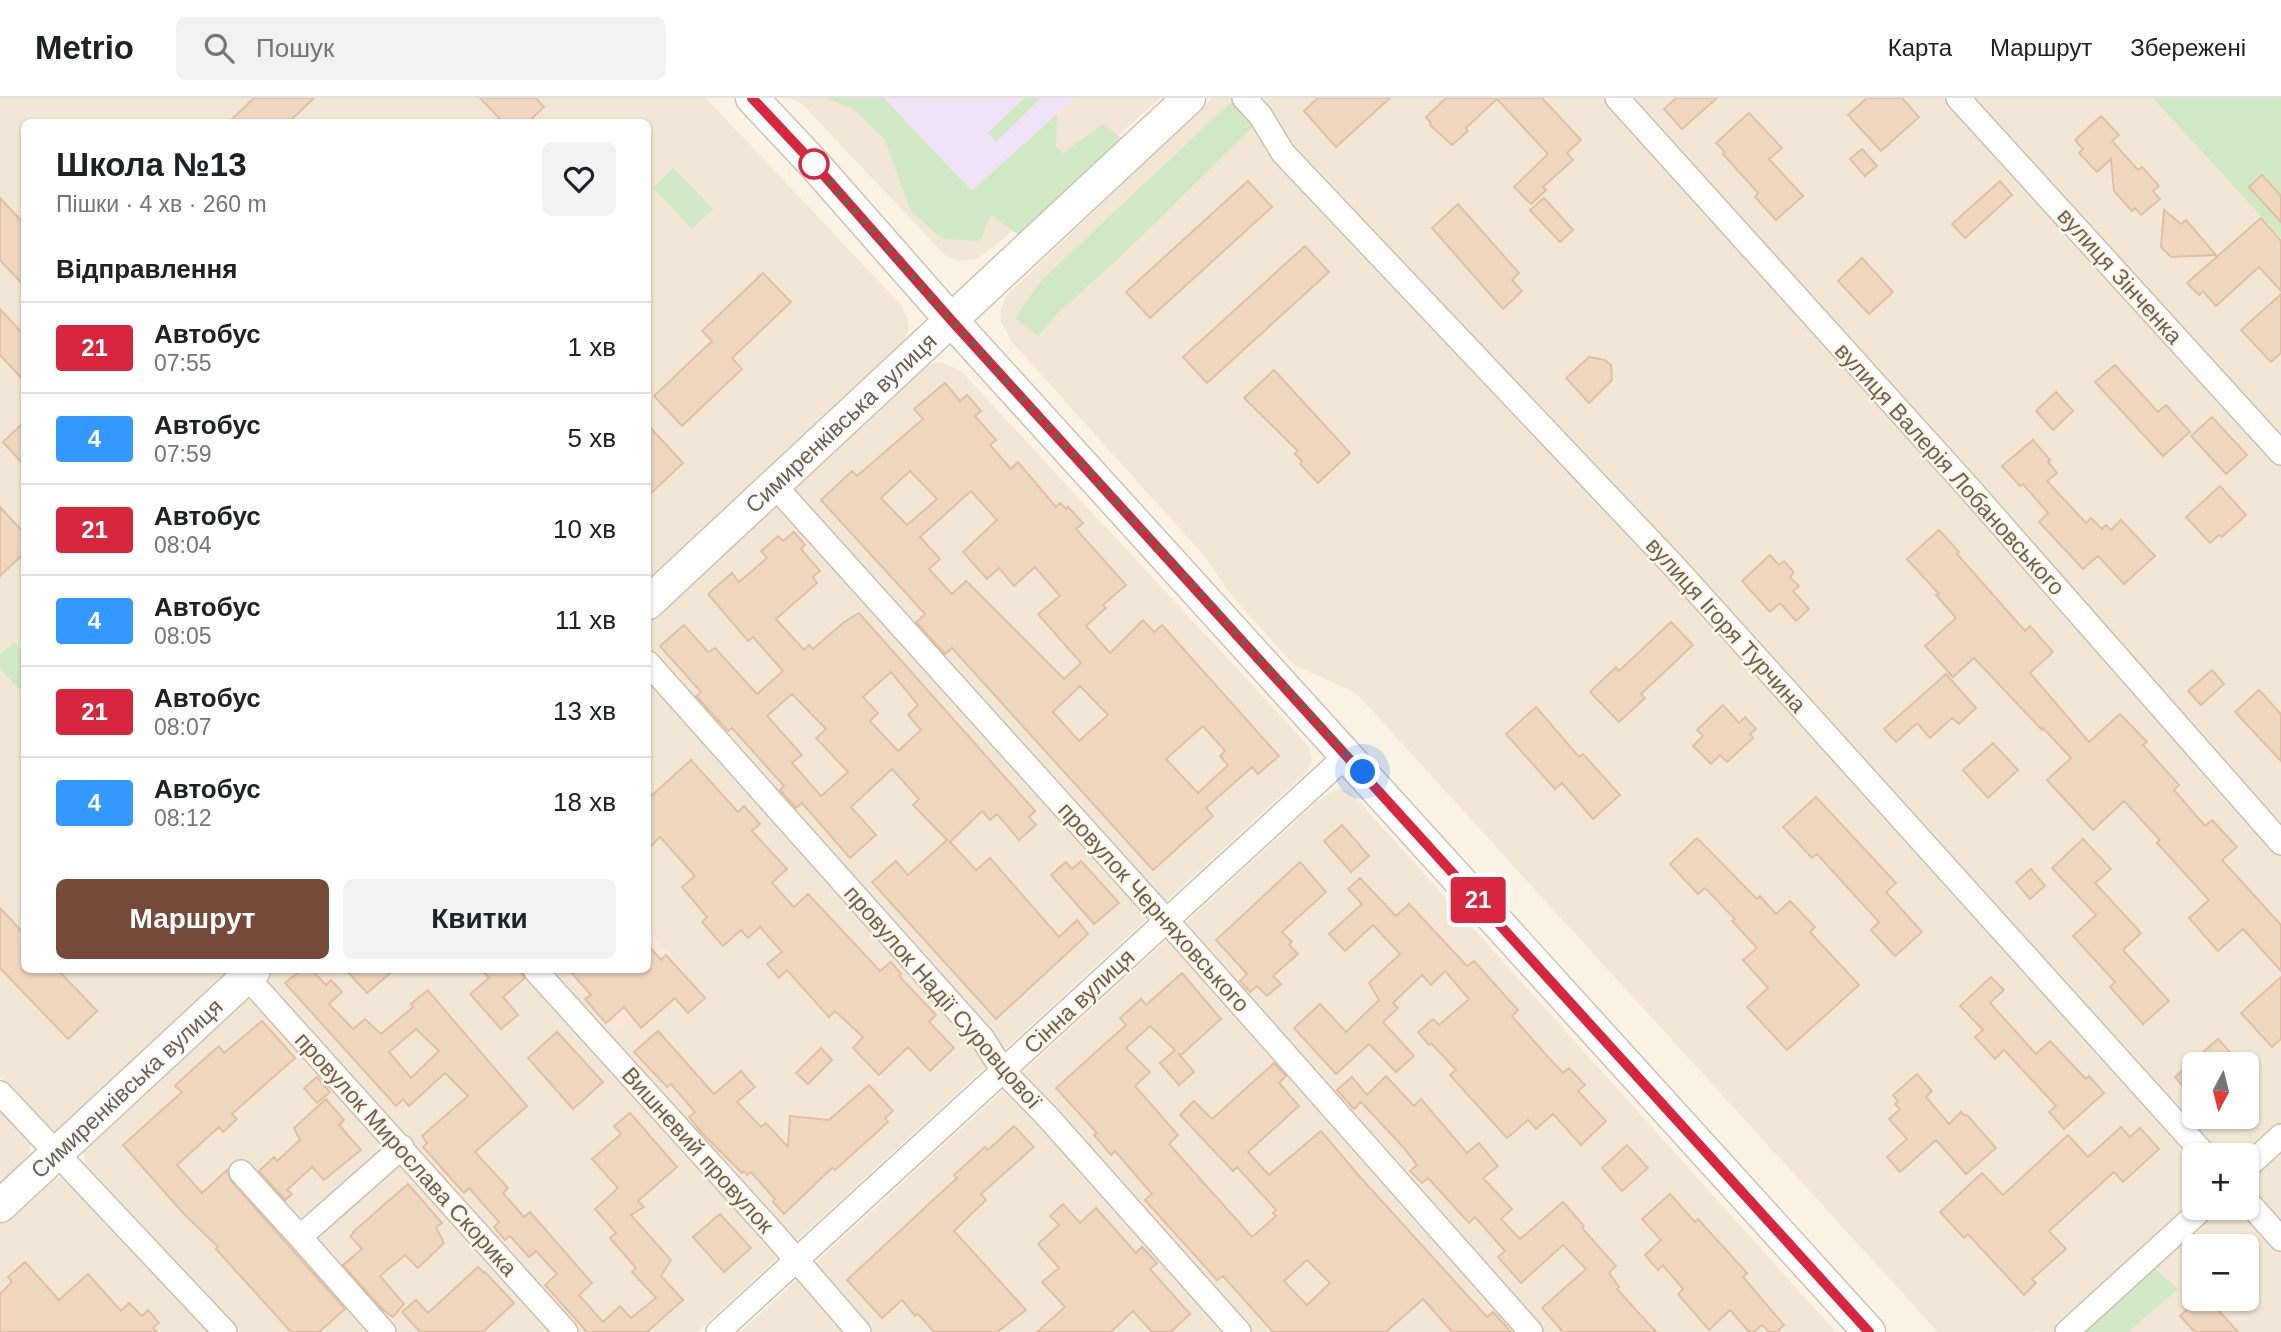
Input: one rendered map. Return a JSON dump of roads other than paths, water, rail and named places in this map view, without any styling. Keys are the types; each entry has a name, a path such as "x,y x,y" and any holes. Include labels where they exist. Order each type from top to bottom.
{"main road":[{"path":"752,98 1869,1332"},
{"name":"Симиренківська вулиця","path":"651,600 1189,98"},
{"name":"Симиренківська вулиця","path":"0,1206 250,973"}],"street":[{"name":"вулиця Ігоря Турчина","path":"1244,98 1260,115 1283,153 1673,565 2194,1143"},
{"name":"вулиця Валерія Лобановського","path":"1617,98 1968,487 2281,843"},
{"name":"вулиця Зінченка","path":"1958,98 2281,453"},
{"name":"провулок Черняховського","path":"774,485 1167,921 1531,1332"},
{"name":"провулок Надії Суровцової","path":"651,666 983,1039 1003,1071 1046,1115 1238,1332"},
{"name":"Сінна вулиця","path":"719,1332 1347,755"},
{"name":"провулок Мирослава Скорика","path":"250,973 566,1332"},
{"name":"Вишневий провулок","path":"538,973 859,1332"},
{"path":"0,1093 225,1332"},
{"path":"2259,1156 2281,1136"},
{"path":"300,1237 402,1147"},
{"path":"241,1172 384,1332"},
{"path":"2259,1214 2281,1239"},
{"path":"2067,1332 2190,1220"}]}
